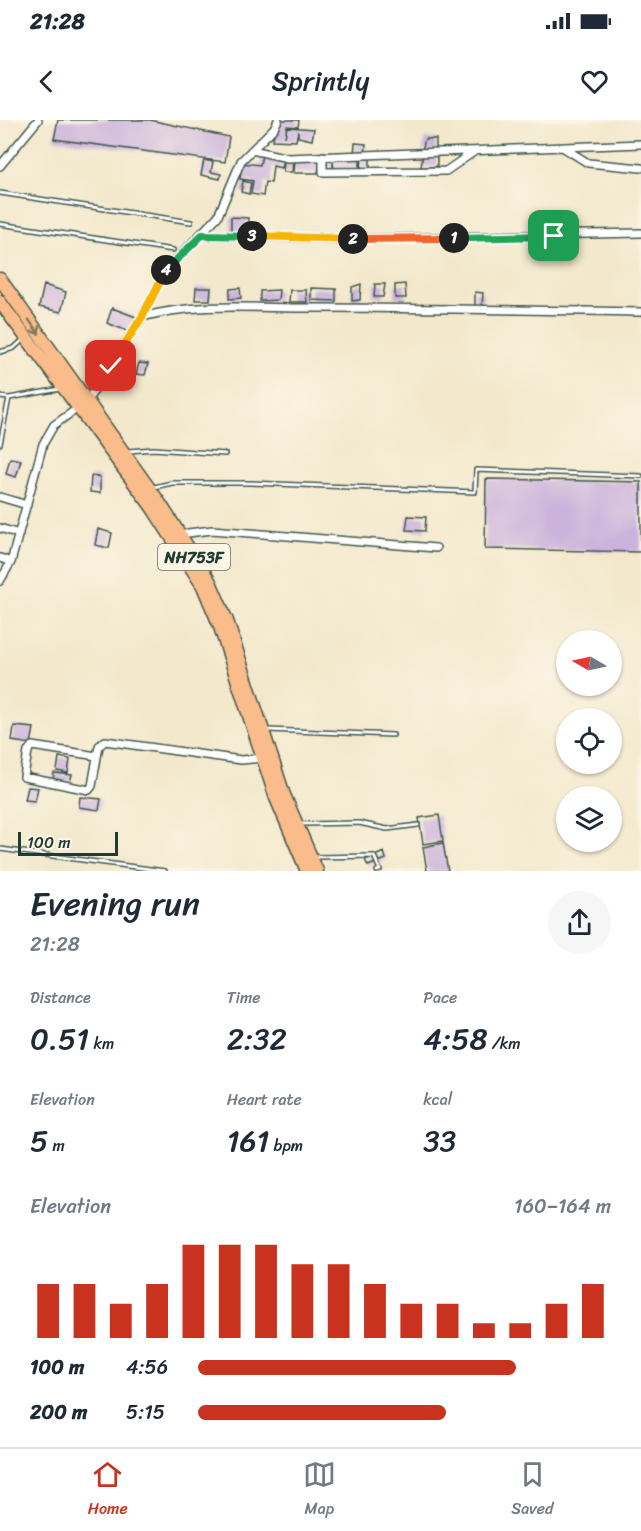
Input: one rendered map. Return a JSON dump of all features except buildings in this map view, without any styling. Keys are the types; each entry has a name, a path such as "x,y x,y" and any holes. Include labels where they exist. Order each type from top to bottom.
{"highway":[{"name":"NH753F","path":"0,279 203,586 219,624 276,798 307,871"},
{"name":"NH753F","path":"0,302 64,389 82,404 123,452 210,582 227,621 297,824 317,871"}],"street":[{"path":"0,166 38,120"},
{"path":"0,581 12,562 43,444 50,431 61,419 82,404 142,317 166,270 202,235 222,209 236,169 278,120"},
{"path":"252,150 281,158 641,144"},
{"path":"563,147 588,163 641,168"},
{"path":"323,156 323,172 446,171 475,151"},
{"path":"202,235 342,239 641,233"},
{"path":"142,317 165,311 208,308 641,312"},
{"path":"0,497 27,505"},
{"path":"0,528 19,534"},
{"path":"180,534 212,530 436,548"},
{"path":"0,558 12,562"},
{"path":"97,756 32,746 28,751 24,777 88,790 97,756 100,744 105,741 242,760 263,758"}],"lane":[{"path":"0,193 191,222"},
{"path":"0,224 173,250"},
{"path":"0,352 14,348 26,337"},
{"path":"0,397 9,398 25,393 64,389"},
{"path":"0,444 9,398"},
{"path":"123,452 154,449 225,454"},
{"path":"149,488 172,483 240,483 476,492 476,470 641,476"},
{"path":"263,730 393,735"},
{"path":"297,824 359,823 387,829 418,825"},
{"path":"0,849 165,871"},
{"path":"310,857 374,856 380,870 377,871"}],"route":[{"path":"111,366 142,317 166,270 202,235 342,239 554,236"}]}
